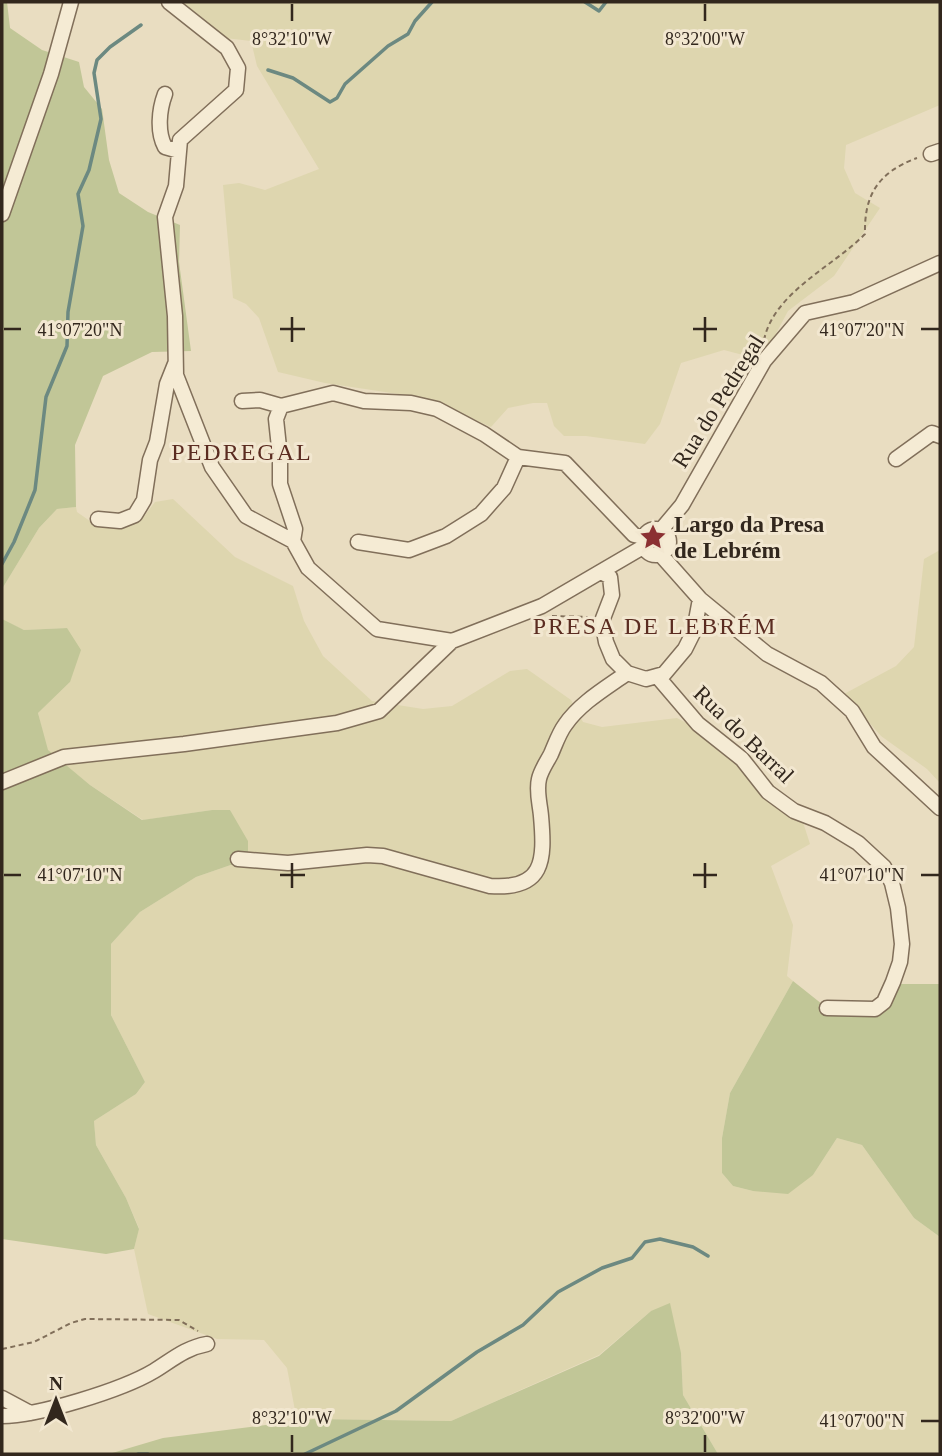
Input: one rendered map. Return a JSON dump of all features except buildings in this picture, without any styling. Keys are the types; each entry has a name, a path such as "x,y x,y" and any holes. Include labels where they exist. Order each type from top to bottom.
{"street":[{"path":"2,214 51,74 71,2"},
{"path":"169,2 226,48 238,68 236,90 180,140 176,186 165,217 175,316 176,375 212,467 246,516 293,541 307,568 377,629 452,641"},
{"path":"165,94 160,107 161,139 165,147 179,151"},
{"path":"935,265 940,256"},
{"name":"Rua do Pedregal","path":"662,530 682,505 764,361 805,313 854,302 935,265"},
{"path":"97,520 120,521 135,515 144,500 149,460 157,442 167,384 176,363"},
{"path":"2,782 64,757 337,723 379,712 452,641 542,606 601,572 644,542 653,529 662,530 669,541 667,549 661,555 652,555 644,542 634,536 565,463 518,457 484,434 437,409 411,403 364,401 333,393 281,405 260,400 242,401"},
{"path":"281,405 276,419 280,484 295,528 293,541"},
{"path":"896,459 932,433 940,436"},
{"path":"358,541 409,550 446,536 481,514 504,488 518,457"},
{"path":"661,555 700,599 767,654 821,683 852,711 874,747 940,808"},
{"path":"601,572 610,577 612,595 602,621 613,659 627,673 646,679 664,674 685,649 694,631 700,599"},
{"path":"238,859 288,863 367,855 383,856 453,878 490,886 508,888 521,885 533,877 539,867 542,853 539,778 564,726 597,694 627,673"},
{"name":"Rua do Barral","path":"657,676 698,724 742,759 768,792 794,811 825,823 858,843 884,867 892,883 898,908 902,944 900,962 893,982 884,1002 875,1009 827,1009"},
{"path":"2,1416 30,1413 104,1392 153,1371 194,1346 207,1344"},
{"path":"2,1398 30,1413"}],"path":[{"path":"764,361 766,333 775,317 813,275 865,234 870,196 877,184 898,166 936,153"},
{"path":"542,606 547,615 581,615 602,621"},
{"path":"2,1349 34,1342 71,1323 85,1319 178,1320 207,1337 207,1344"}],"shaded area":[{"path":"180,2 940,2 940,105 846,145 844,168 855,193 880,208 834,276 788,311 762,360 724,350 681,363 660,424 645,444 586,436 564,436 554,426 547,403 508,408 491,427 425,398 325,383 278,372 259,318 246,304 233,298 223,185 239,183 265,190 319,169 257,66 251,41 225,38"},
{"path":"173,499 235,557 293,586 304,621 323,656 372,701 423,709 452,706 510,671 527,669 571,700 583,722 602,727 677,718 721,741 802,819 810,844 771,866 793,925 787,976 793,981 730,1093 722,1138 722,1173 733,1186 753,1191 813,1175 837,1138 862,1145 914,1218 940,1237 940,1454 718,1454 683,1395 681,1353 651,1311 599,1355 451,1421 297,1421 287,1368 264,1340 217,1339 148,1314 134,1249 139,1228 126,1198 96,1145 94,1121 136,1094 145,1082 111,1015 111,944 140,912 196,877 248,859 230,810 143,820 90,785 47,750 38,713 70,682 67,628 24,630 4,621 2,589 39,528 57,509 76,507 77,512 97,526 145,515 155,502"},
{"path":"940,550 940,783 927,769 881,736 844,694 896,666 914,647 924,559"}],"green space":[{"path":"2,2 7,2 10,28 42,50 79,62 84,87 102,109 109,160 119,193 148,212 180,225 179,262 191,351 152,352 103,376 75,445 76,507 57,509 39,528 2,589"},
{"path":"2,619 24,630 67,628 81,650 70,682 38,713 48,750 90,785 142,820 230,810 248,841 248,859 196,877 140,912 111,944 111,1015 145,1082 136,1094 94,1121 96,1145 126,1198 139,1229 134,1249 106,1254 2,1239"},
{"path":"793,981 832,1012 882,1012 891,984 940,984 940,1237 914,1218 862,1145 837,1138 813,1175 788,1194 733,1186 722,1173 722,1138 730,1093"},
{"path":"670,1303 681,1353 683,1395 718,1454 109,1454 163,1438 314,1419 451,1421 599,1356 651,1311"}],"waterway":[{"path":"268,70 293,78 330,102 337,98 345,84 388,46 408,34 415,21 432,2"},
{"path":"585,2 599,11 606,2"},
{"path":"2,564 35,490 46,397 67,346 68,312 83,226 78,194 89,170 101,119 94,73 97,60 141,25"},
{"path":"305,1454 396,1411 477,1352 523,1325 558,1292 602,1268 632,1258 645,1242 660,1239 693,1247 708,1256"},
{"path":"138,1454 148,1454"}],"place":[{"name":"Largo da Presa de Lebrém","path":"653,537"}],"district":[{"name":"PEDREGAL","path":"242,452"},
{"name":"PRESA DE LEBRÉM","path":"655,626"}]}
